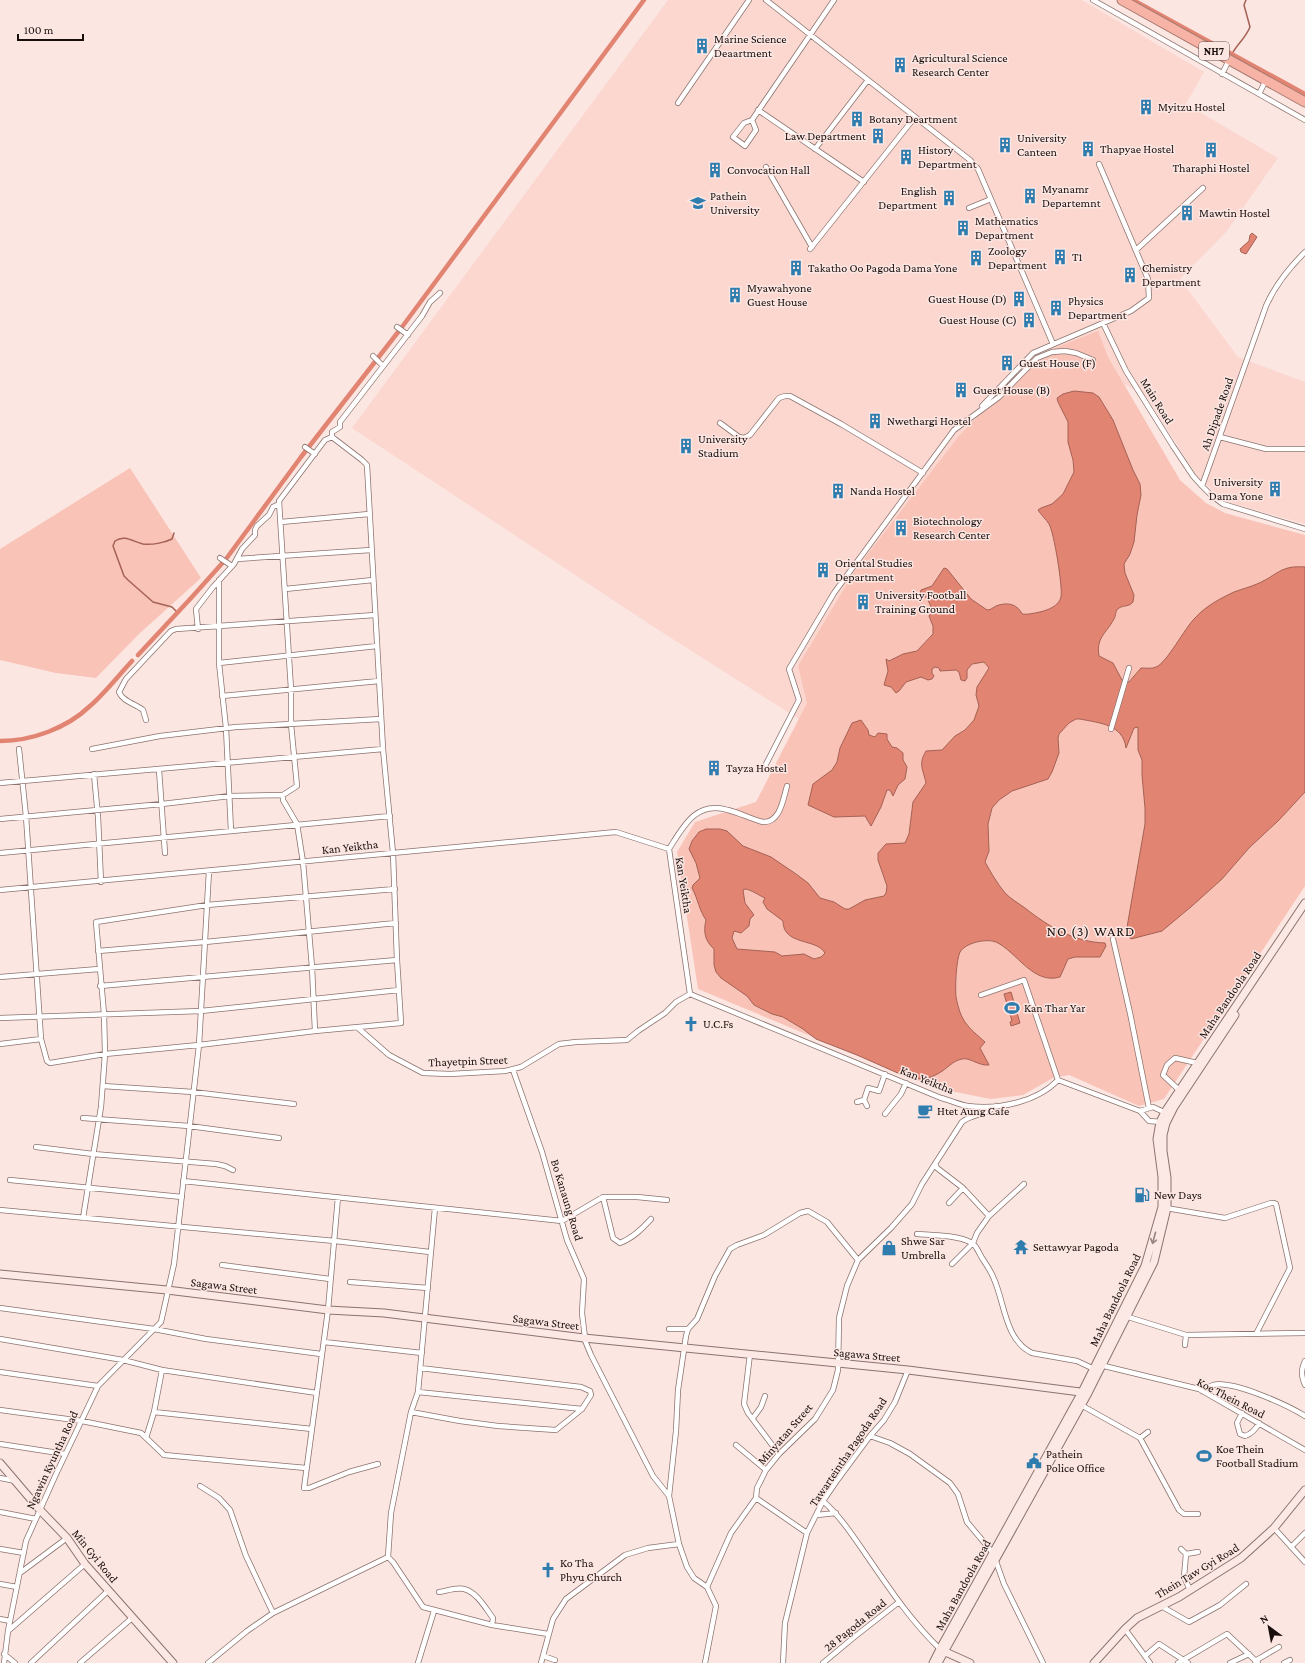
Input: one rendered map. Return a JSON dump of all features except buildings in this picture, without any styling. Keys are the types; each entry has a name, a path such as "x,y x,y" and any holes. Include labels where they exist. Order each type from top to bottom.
{"highway":[{"name":"NH7","path":"1122,0 1305,102"}],"main road":[{"name":"Maha Bandoola Road","path":"933,1663 942,1650 1085,1392 1124,1315 1145,1266 1165,1208 1157,1138 1167,1113 1179,1090 1305,903"},
{"name":"Maha Bandoola Road","path":"1167,1113 1305,910"},
{"name":"Sagawa Street","path":"0,1274 167,1290 328,1310 384,1313 585,1338 908,1370 1085,1392"},
{"name":"Maha Bandoola Road","path":"995,1555 1081,1405 1085,1392"},
{"name":"Min Gyi Road","path":"0,1463 40,1510 67,1538 85,1564 173,1663"},
{"name":"Thein Taw Gyi Road","path":"1094,1663 1137,1618 1190,1590 1241,1558 1274,1528 1305,1490"},
{"name":"Maha Bandoola Road","path":"938,1663 942,1650"},
{"path":"942,1650 970,1663"}],"street":[{"path":"678,103 749,0"},
{"path":"766,0 970,160 978,169 1053,344"},
{"path":"752,120 756,130 745,146 733,137 744,123 752,120 834,0"},
{"path":"1093,0 1305,120"},
{"path":"1222,74 1229,60"},
{"path":"815,149 868,80"},
{"path":"1259,94 1266,80"},
{"path":"758,110 864,182"},
{"path":"766,167 811,248 915,117"},
{"path":"973,415 1033,353 1131,311 1149,298 1148,279 1099,164"},
{"path":"1136,250 1203,188"},
{"path":"969,208 991,199"},
{"name":"Ah Dipade Road","path":"1202,486 1251,344 1268,300 1288,270 1305,252"},
{"path":"332,437 332,432 340,427 340,422 382,364 422,316 430,302 440,294"},
{"name":"Main Road","path":"1103,323 1116,354 1126,371 1177,452 1193,476 1202,486"},
{"path":"397,327 406,334"},
{"path":"766,766 798,700 789,669 834,593 954,430 999,397 1037,358 1052,352 1065,351 1076,353 1093,360"},
{"path":"373,356 382,364"},
{"path":"720,423 739,437 744,438 750,435 779,398 790,396 841,424 923,473"},
{"path":"1220,436 1266,449 1305,449"},
{"path":"0,819 230,796 283,795 297,786 291,724 291,689 279,501 313,453 325,440 332,437"},
{"path":"19,749 26,816 41,1039 46,1058 50,1063 105,1054 401,1023 393,853 383,749 365,462 332,437"},
{"path":"305,447 313,453"},
{"path":"1202,486 1211,495 1224,504 1305,529"},
{"path":"198,629 196,609 237,559 242,549 254,535 257,526 269,515 273,507 279,504"},
{"path":"281,522 369,514"},
{"path":"237,559 371,550"},
{"path":"220,558 231,565"},
{"path":"219,580 220,663 226,728 231,831"},
{"path":"285,589 373,580"},
{"path":"146,720 143,710 120,696 118,692 134,670 171,631 176,629 198,629 375,615"},
{"path":"220,663 377,646"},
{"path":"1111,729 1129,668"},
{"path":"222,696 379,681"},
{"path":"92,749 160,736 226,728 381,719"},
{"path":"0,783 383,749"},
{"path":"159,770 166,853"},
{"path":"94,774 98,810 101,882"},
{"path":"669,849 692,816 709,808 726,809 763,822 774,820 780,809 787,786"},
{"path":"283,795 283,800 298,824 303,862 312,967 312,998 315,1031"},
{"path":"0,853 390,816"},
{"name":"Kan Yeiktha","path":"0,890 209,872 616,832 669,849 690,994 941,1098 966,1106 996,1106 1017,1103 1052,1086 1058,1080"},
{"name":"Ngawin Kyuntha Road","path":"4,1663 2,1654 26,1541 65,1454 98,1386 160,1322 174,1264 199,1045 209,872"},
{"path":"83,1218 99,1118 105,1054 104,1014 100,986 96,922 208,906 395,889"},
{"path":"98,951 396,923"},
{"path":"1113,939 1130,1013 1149,1108"},
{"path":"100,986 397,960"},
{"path":"0,977 99,969"},
{"path":"981,995 1024,980 1058,1080 1140,1112 1149,1121 1163,1122"},
{"path":"0,1018 201,1011 312,998 399,990"},
{"name":"Thayetpin Street","path":"358,1028 389,1055 423,1073 450,1074 513,1070 521,1067 559,1044 627,1040 665,1013 676,1002 690,994"},
{"path":"0,1044 41,1039"},
{"path":"1179,1090 1163,1075 1167,1065 1175,1058 1197,1064"},
{"name":"Bo Kanaung Road","path":"513,1070 542,1152 567,1240 584,1279 582,1313 585,1338 591,1355 650,1470 669,1496 678,1544 686,1567 694,1578 707,1587"},
{"path":"864,1100 868,1088 879,1091 885,1074"},
{"path":"885,1114 901,1094 906,1083"},
{"path":"103,1086 193,1092 294,1104"},
{"path":"857,1102 864,1100"},
{"path":"864,1100 868,1106"},
{"name":"Minyatan Street","path":"707,1587 731,1533 756,1498 757,1488 766,1470 779,1454 815,1419 833,1390 839,1364 839,1318 847,1286 858,1260 891,1228 912,1204 922,1184 962,1122 990,1111 996,1106"},
{"path":"976,1107 977,1115"},
{"path":"1140,1112 1149,1108 1158,1108 1167,1113"},
{"path":"83,1118 190,1126 279,1138"},
{"path":"36,1147 93,1154 225,1166 233,1170"},
{"path":"935,1164 937,1168 963,1188 989,1216"},
{"path":"10,1180 182,1197"},
{"path":"183,1181 562,1221 603,1197 668,1200"},
{"path":"952,1264 973,1243 977,1233 989,1216 1024,1184"},
{"path":"950,1203 963,1188"},
{"path":"338,1197 328,1310 304,1488 309,1488 349,1472 378,1464"},
{"path":"603,1197 614,1238 620,1243 641,1230 651,1219"},
{"path":"1165,1208 1225,1218 1271,1203 1276,1204 1290,1268 1256,1334"},
{"path":"435,1208 418,1392 411,1412 391,1513 388,1557 393,1562 423,1607 434,1611 492,1624 548,1634"},
{"path":"0,1210 335,1241 430,1252"},
{"path":"669,1496 676,1431 678,1390 688,1329 697,1319 715,1276 730,1249 764,1235 800,1213 808,1211 827,1222 858,1260"},
{"path":"917,1234 965,1239 973,1243"},
{"name":"Koe Thein Road","path":"973,1243 994,1277 1011,1331 1022,1346 1032,1353 1077,1361 1202,1391 1305,1450"},
{"path":"222,1265 330,1279"},
{"path":"350,1282 428,1288"},
{"path":"0,1308 154,1329 206,1339 321,1354"},
{"path":"1124,1315 1186,1335 1305,1332"},
{"path":"669,1328 688,1329"},
{"path":"1185,1345 1186,1335"},
{"path":"0,1339 124,1360 162,1370 317,1393"},
{"path":"324,1342 422,1353"},
{"path":"750,1354 744,1404 748,1413 779,1454"},
{"path":"1305,1360 1301,1369 1305,1385"},
{"path":"411,1412 498,1426 556,1430 582,1409 591,1395 590,1391 581,1387 420,1368"},
{"path":"146,1438 154,1412 162,1370"},
{"name":"Tawarteintha Pagoda Road","path":"783,1663 785,1622 807,1533 823,1501 870,1436 884,1420 894,1402 908,1370"},
{"path":"0,1372 98,1386"},
{"path":"1202,1391 1212,1385 1220,1384 1232,1386 1265,1396 1290,1407 1305,1416"},
{"path":"418,1392 582,1409"},
{"path":"753,1418 761,1407 765,1396"},
{"path":"1081,1405 1140,1438 1179,1510 1184,1514 1198,1514"},
{"path":"0,1410 82,1421 141,1432 164,1455 306,1468"},
{"path":"154,1412 312,1429"},
{"path":"1242,1413 1237,1423 1240,1434 1245,1436 1249,1435 1257,1428 1259,1423"},
{"path":"1140,1438 1148,1432"},
{"path":"870,1436 890,1443 910,1454 950,1483 958,1494 966,1522 995,1555 1004,1584 1043,1663"},
{"path":"0,1444 65,1454"},
{"path":"736,1445 766,1470"},
{"path":"0,1478 17,1482"},
{"path":"200,1486 219,1498 230,1510 246,1556 273,1613"},
{"path":"756,1498 807,1533"},
{"path":"823,1501 836,1513 899,1602 925,1635 942,1650"},
{"path":"0,1512 36,1519"},
{"path":"817,1515 836,1513"},
{"path":"1274,1528 1305,1562"},
{"path":"1291,1547 1305,1533"},
{"path":"20,1573 67,1538"},
{"path":"542,1663 553,1618 566,1599 625,1555 648,1548 678,1544"},
{"path":"0,1549 24,1554"},
{"path":"1181,1549 1186,1554 1184,1577 1190,1590"},
{"path":"1186,1554 1198,1552"},
{"path":"208,1663 247,1631 273,1613 388,1557"},
{"path":"8,1631 85,1564"},
{"path":"0,1584 17,1587"},
{"path":"1161,1606 1189,1622 1220,1605 1246,1584"},
{"path":"705,1663 716,1606 707,1587"},
{"path":"439,1592 464,1589 472,1593 493,1618 492,1624"},
{"path":"31,1663 109,1590"},
{"name":"28 Pagoda Road","path":"823,1663 899,1602"},
{"path":"418,1663 434,1611"},
{"path":"80,1663 132,1618"},
{"path":"0,1619 10,1621"},
{"path":"1125,1629 1150,1663"},
{"path":"1178,1663 1186,1661 1227,1634 1256,1662 1279,1647"},
{"path":"1145,1656 1159,1644 1186,1661"},
{"path":"2,1654 15,1663"},
{"path":"1230,1663 1249,1654"},
{"path":"543,1656 555,1660"},
{"path":"1284,1663 1290,1660"}],"shaded area":[{"name":"Pathein University","path":"668,0 1082,0 1204,72 1186,104 1278,158 1227,231 1180,279 1238,357 1305,382 1305,524 1224,501 1197,476 1146,396 1109,376 805,723 657,629 352,428"},
{"path":"1252,233 1257,237 1246,254 1241,252 1240,249 1249,241"},
{"path":"1098,331 1108,357 1180,480 1206,503 1225,513 1305,535 1305,886 1164,1099 1139,1106 1069,1075 1053,1078 1023,1095 991,1099 935,1088 698,989 677,852 695,822 756,802 807,703 798,666 854,572 958,437 1037,355"},
{"path":"1074,391 1093,393 1099,397 1113,420 1140,484 1141,495 1134,542 1130,554 1124,564 1125,573 1134,595 1133,602 1130,605 1123,606 1117,610 1114,619 1100,640 1098,650 1099,656 1113,663 1122,680 1129,682 1141,668 1153,668 1160,664 1171,652 1192,622 1204,609 1234,592 1264,581 1284,569 1305,567 1305,792 1279,820 1249,848 1222,879 1192,906 1162,931 1131,939 1126,933 1145,824 1142,760 1138,750 1138,727 1134,728 1126,748 1124,740 1120,734 1109,726 1080,719 1076,719 1069,723 1059,734 1059,753 1048,779 1012,791 999,800 992,808 988,824 989,851 985,862 1005,893 1043,921 1072,936 1083,940 1105,943 1106,946 1100,957 1075,957 1068,959 1060,977 1050,978 1033,972 996,942 982,941 966,946 960,952 959,956 956,974 956,997 960,1012 966,1023 985,1042 980,1048 989,1065 981,1064 968,1059 962,1059 955,1061 932,1077 921,1079 909,1078 816,1039 783,1017 772,1014 754,1005 747,996 721,978 716,972 714,965 714,949 706,936 706,920 692,888 700,878 696,863 689,849 692,841 699,832 706,829 720,829 727,831 743,846 771,857 796,874 808,883 820,898 834,902 845,909 849,909 865,900 884,896 887,886 878,860 878,853 886,844 905,843 909,834 913,802 926,783 922,760 926,751 942,750 955,736 965,730 974,720 979,706 976,695 977,687 989,668 984,662 972,664 967,670 967,678 965,681 961,680 959,672 956,670 940,671 939,668 935,667 932,669 934,676 932,679 928,680 921,677 906,682 896,693 891,687 884,685 888,671 886,659 889,661 903,654 917,651 933,634 933,626 929,616 932,609 927,598 920,594 921,590 932,586 944,568 947,569 971,599 987,610 999,605 1010,604 1016,606 1022,614 1029,614 1050,609 1058,603 1061,597 1061,583 1058,560 1049,524 1038,510 1052,504 1063,494 1074,472 1073,460 1068,442 1068,422 1057,398 1063,394","holes":["743,890 753,891 765,898 763,902 767,909 783,921 784,929 788,934 794,938 821,948 825,953 821,957 814,959 804,954 782,956 775,952 737,949 732,938 734,931 741,933 749,926 750,919 754,915 745,903"]},
{"path":"130,468 201,578 139,634 96,678 56,673 0,660 0,549"},
{"path":"861,720 868,730 869,735 875,737 878,733 887,734 887,739 892,747 897,748 903,753 903,760 907,767 905,779 898,785 893,796 890,790 887,790 881,807 871,826 865,816 834,817 808,805 813,784 832,770 837,762 840,748 852,723"},
{"name":"Kan Thar Yar","path":"1011,992 1020,1023 1011,1026 1010,1022 1012,1021 1004,994"}],"waterway":[{"path":"138,655 226,559 301,457 402,327 644,0"},
{"path":"1133,0 1305,94"},
{"path":"1232,54 1250,27 1244,5 1246,0"},
{"path":"174,533 172,539 162,543 143,544 122,538 115,541 113,546 124,576 153,602 172,607 178,613"},
{"path":"0,741 24,739 36,736 71,721 96,701 132,661"}],"place":[{"name":"Marine Science Deaartment","path":"702,46"},
{"name":"Agricultural Science Research Center","path":"900,65"},
{"name":"Myitzu Hostel","path":"1146,107"},
{"name":"Botany Deartment","path":"857,119"},
{"name":"Law Department","path":"878,136"},
{"name":"University Canteen","path":"1005,145"},
{"name":"Thapyae Hostel","path":"1088,149"},
{"name":"Tharaphi Hostel","path":"1211,150"},
{"name":"History Department","path":"906,157"},
{"name":"Convocation Hall","path":"715,170"},
{"name":"Myanamr Departemnt","path":"1030,196"},
{"name":"English Department","path":"949,198"},
{"name":"Pathein University","path":"698,203"},
{"name":"Mawtin Hostel","path":"1187,213"},
{"name":"Mathematics Department","path":"963,228"},
{"name":"T1","path":"1060,257"},
{"name":"Zoology Department","path":"976,258"},
{"name":"Takatho Oo Pagoda Dama Yone","path":"796,268"},
{"name":"Chemistry Department","path":"1130,275"},
{"name":"Myawahyone Guest House","path":"735,295"},
{"name":"Guest House (D)","path":"1019,299"},
{"name":"Physics Department","path":"1056,308"},
{"name":"Guest House (C)","path":"1029,320"},
{"name":"Guest House (F)","path":"1007,363"},
{"name":"Guest House (B)","path":"961,390"},
{"name":"Nwethargi Hostel","path":"875,421"},
{"name":"University Stadium","path":"686,446"},
{"name":"University Dama Yone","path":"1275,489"},
{"name":"Nanda Hostel","path":"838,491"},
{"name":"Biotechnology Research Center","path":"901,528"},
{"name":"Oriental Studies Department","path":"823,570"},
{"name":"University Football Training Ground","path":"863,602"},
{"name":"Tayza Hostel","path":"714,768"},
{"name":"Kan Thar Yar","path":"1012,1008"},
{"name":"U.C.Fs","path":"691,1024"},
{"name":"Htet Aung Cafe","path":"925,1111"},
{"name":"New Days","path":"1142,1195"},
{"name":"Settawyar Pagoda","path":"1021,1247"},
{"name":"Shwe Sar Umbrella","path":"889,1248"},
{"name":"Koe Thein Football Stadium","path":"1204,1456"},
{"name":"Pathein Police Office","path":"1034,1461"},
{"name":"Ko Tha Phyu Church","path":"548,1570"}],"district":[{"name":"NO (3) WARD","path":"1091,931"}]}
